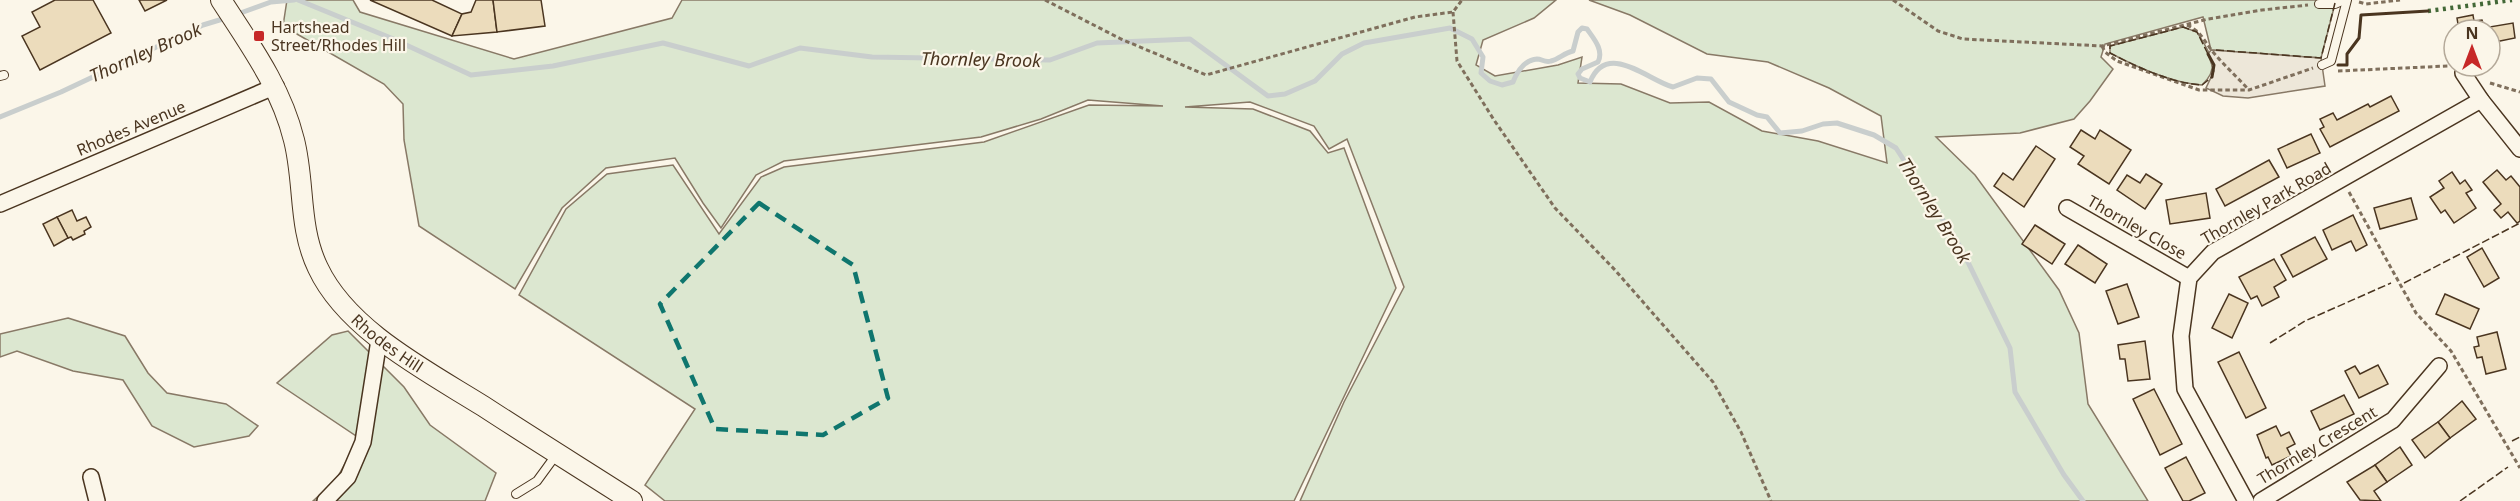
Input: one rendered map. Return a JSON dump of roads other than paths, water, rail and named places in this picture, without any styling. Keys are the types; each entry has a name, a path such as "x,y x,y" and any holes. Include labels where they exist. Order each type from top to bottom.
{"street":[{"name":"Rhodes Hill","path":"221,0 276,86 294,138 300,165 302,208 308,241 318,269 332,293 379,340 632,501"},
{"path":"2467,80 2520,149"},
{"name":"Rhodes Avenue","path":"0,204 276,86"},
{"name":"Thornley Park Road","path":"2188,278 2213,252 2481,100"},
{"name":"Thornley Close","path":"2067,208 2188,278"},
{"path":"2188,278 2181,336 2185,389 2246,501"},
{"path":"325,501 348,477 363,442 379,340"},
{"name":"Thornley Crescent","path":"2261,501 2393,420 2439,366"},
{"path":"91,477 97,501"}],"lane":[{"path":"2319,4 2335,4 2345,0"},
{"path":"2322,65 2331,61 2345,0"},
{"path":"516,494 537,481 557,453"}],"waterway":[{"name":"Thornley Brook","path":"235,15 271,2 294,0"},
{"name":"Thornley Brook","path":"298,0 391,38 471,75 553,66 663,43 749,66 800,48 872,57 1050,60 1097,43 1190,39 1268,96 1285,94 1315,81 1342,54 1364,43 1450,28 1472,39 1483,57 1481,73 1490,81 1502,85 1513,82 1525,64 1532,60 1547,62 1573,51 1578,32 1582,28 1587,29 1600,53 1598,62 1582,69 1578,74 1580,78 1590,82 1597,70 1607,64 1629,66 1673,87 1697,78 1711,79 1729,102 1757,115 1767,117 1780,133 1802,131 1823,124 1837,123 1874,135 1896,148 1961,248 2010,348 2015,392 2064,475 2083,501"},
{"name":"Thornley Brook","path":"0,117 61,92 203,25 226,18"}],"place":[{"name":"Hartshead Street/Rhodes Hill","path":"259,36"}]}
